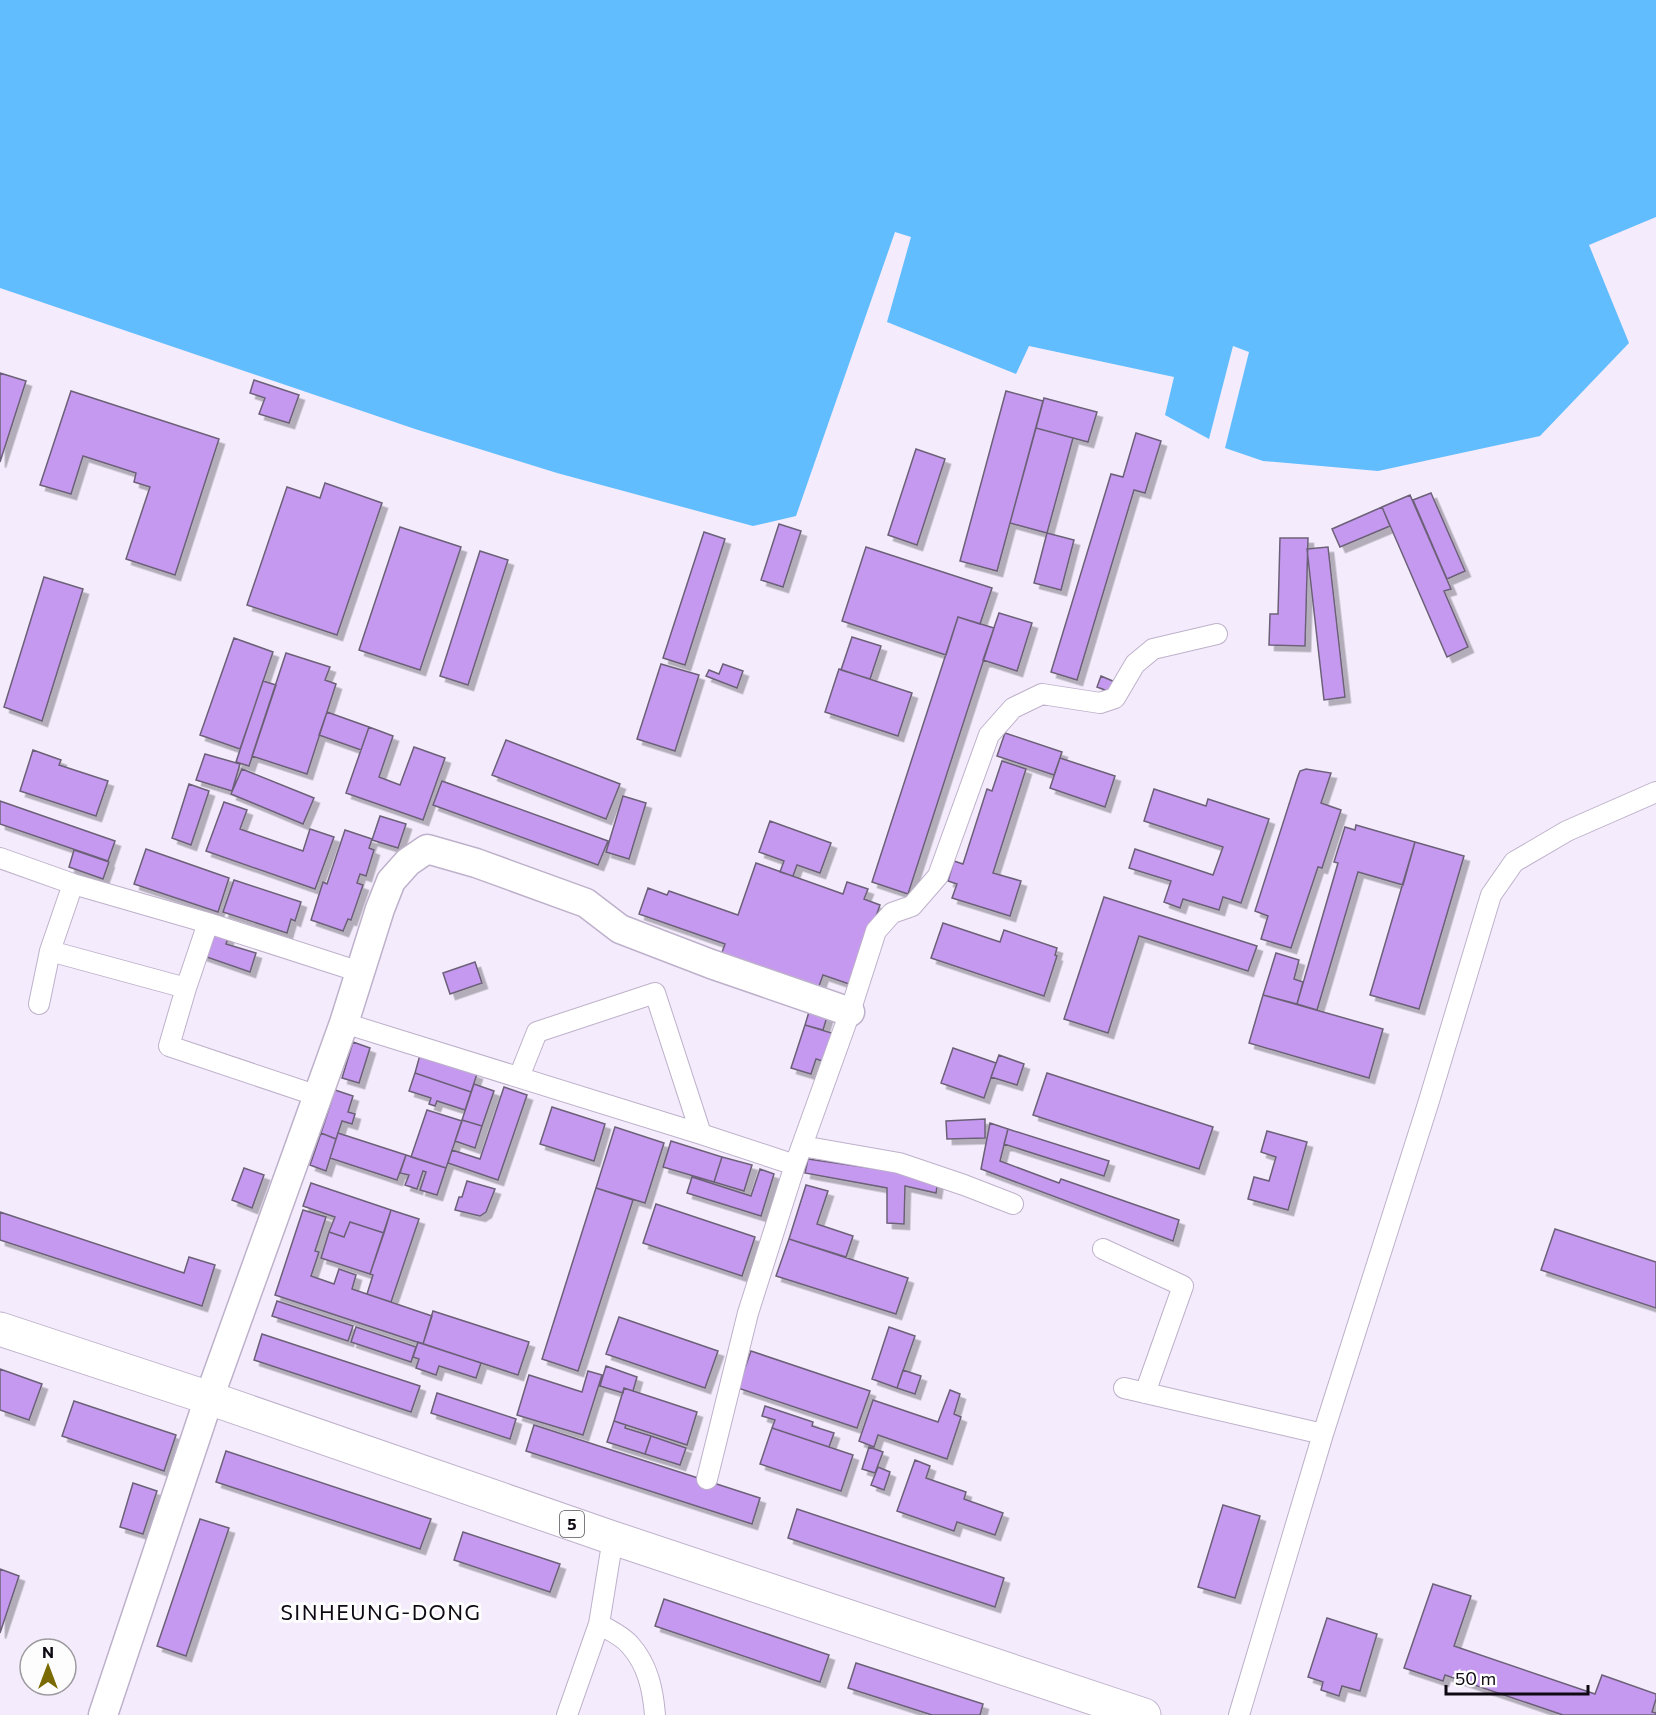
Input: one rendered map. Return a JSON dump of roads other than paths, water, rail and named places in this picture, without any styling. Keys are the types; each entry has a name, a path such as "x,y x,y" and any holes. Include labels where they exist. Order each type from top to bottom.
{"highway":[{"name":"5","path":"0,1329 209,1398 613,1538 1144,1715"}],"street":[{"path":"706,1479 748,1313 795,1165 850,1012 876,931 892,913 912,906 938,876 989,735 1013,708 1042,694 1100,703 1115,698 1136,663 1153,649 1217,634"},
{"path":"1239,1715 1323,1434 1428,1104 1491,895 1514,862 1567,831 1656,792"},
{"path":"103,1715 209,1398 344,1023 380,909 391,881 408,862 427,849 476,863 586,903 620,929 711,964 850,1012"},
{"path":"0,858 73,884 208,923 360,972"},
{"path":"39,1004 50,951 73,884"},
{"path":"208,923 169,1046 318,1096"},
{"path":"50,951 186,988"},
{"path":"519,1077 537,1032 655,993 701,1134"},
{"path":"344,1023 795,1165"},
{"path":"802,1146 899,1162 1013,1204"},
{"path":"1103,1250 1184,1286 1145,1393"},
{"path":"1124,1388 1323,1434"},
{"path":"567,1715 599,1624 613,1538"},
{"path":"599,1624 629,1644 645,1667 655,1715"}],"water":[{"path":"0,0 1656,0 1656,217 1589,245 1629,343 1540,436 1378,471 1263,461 1225,448 1249,352 1233,346 1209,439 1165,415 1174,377 1029,346 1016,374 887,322 911,237 895,232 796,516 753,526 557,473 415,429 0,288"}],"district":[{"name":"SINHEUNG-DONG","path":"381,1613"}]}
